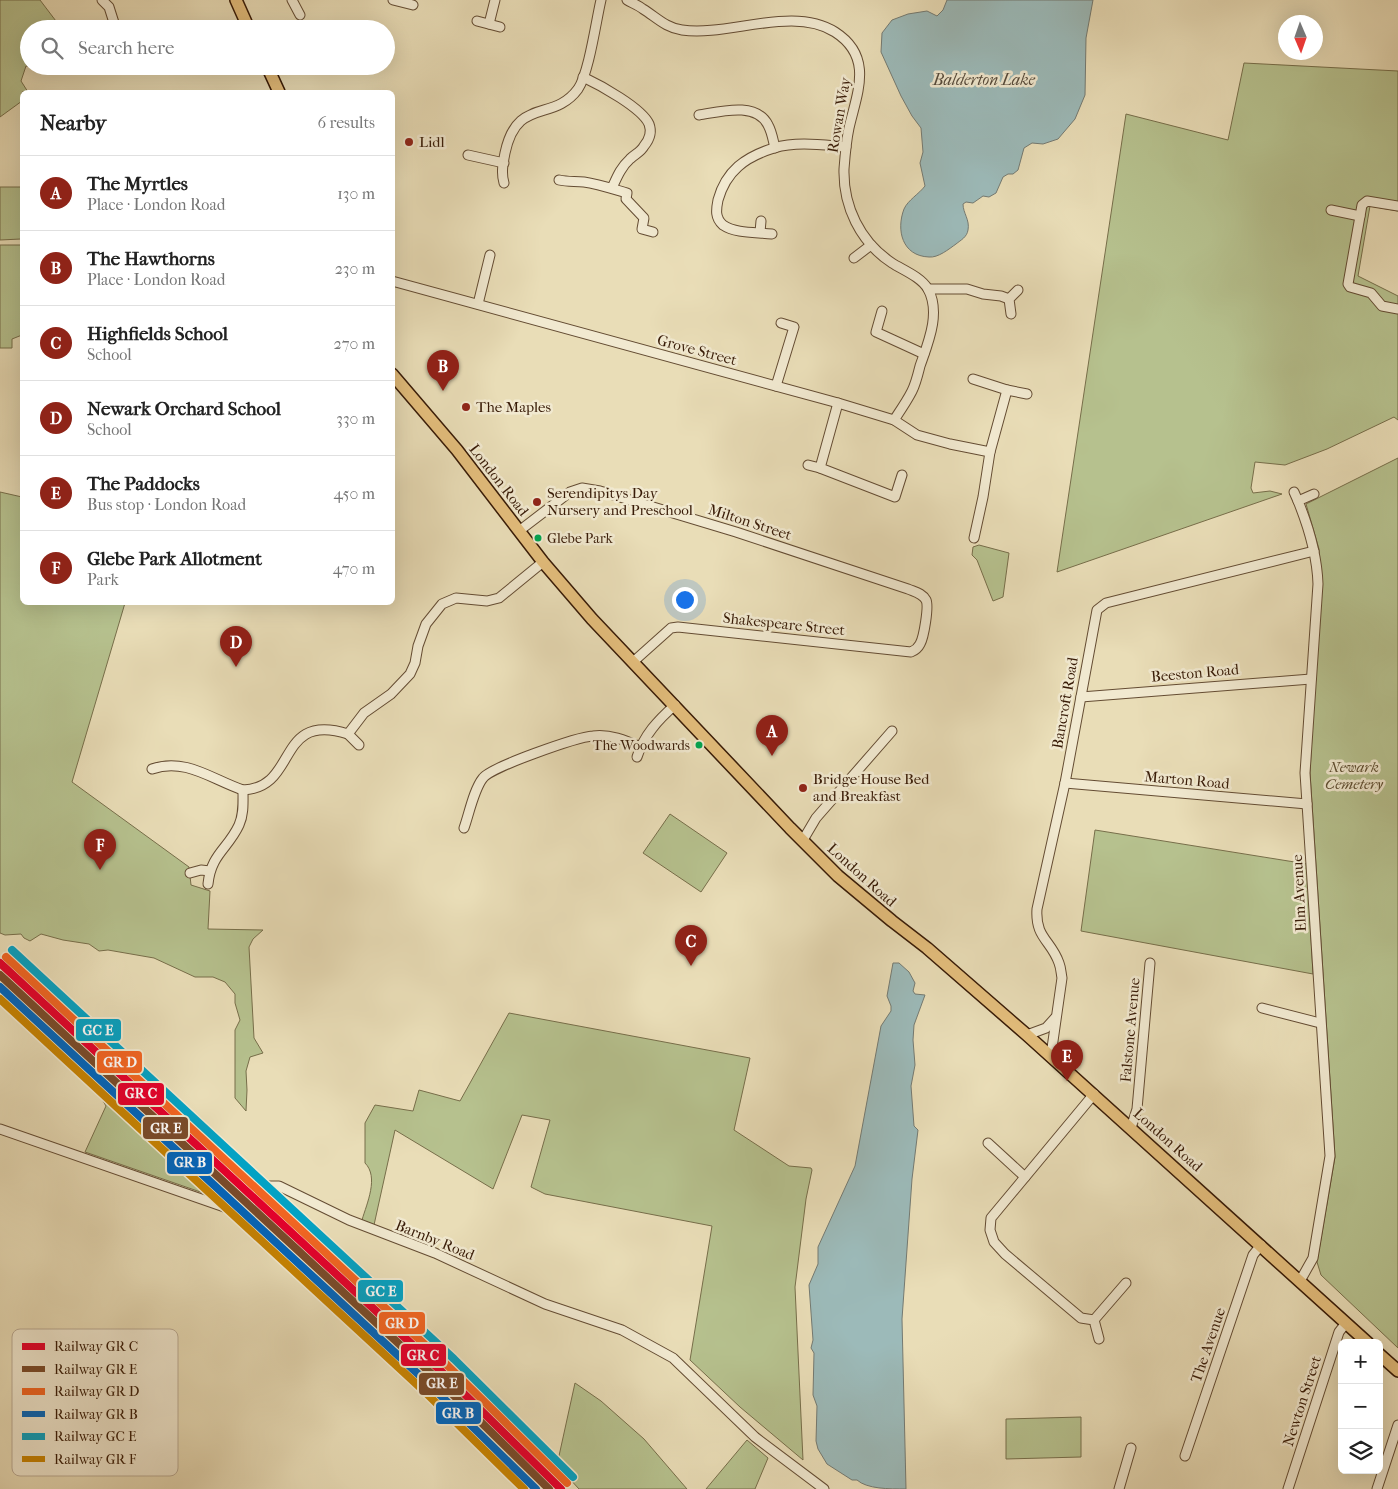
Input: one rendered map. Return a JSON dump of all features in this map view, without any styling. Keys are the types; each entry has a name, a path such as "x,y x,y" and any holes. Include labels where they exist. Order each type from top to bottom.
{"main road":[{"path":"236,0 245,20"},
{"path":"270,75 276,90"},
{"name":"London Road","path":"395,378 457,450 543,562 592,619 838,876 927,948 1051,1056 1364,1339"},
{"path":"1383,1358 1398,1372"}],"street":[{"path":"102,0 109,7 113,20"},
{"path":"292,0 300,15"},
{"path":"489,24 495,0"},
{"path":"504,183 504,163 510,134 518,123 533,113 563,103 574,92 583,78 601,0"},
{"name":"Rowan Way","path":"626,0 672,28 684,31 700,31 784,21 810,23 835,32 848,43 855,53 860,73 860,82 846,148 844,171 846,196 852,215 870,245 890,262 916,277 928,289"},
{"path":"398,1 413,5"},
{"path":"477,22 500,27"},
{"path":"583,78 604,88 630,106 644,118 650,127 649,138 645,145 623,166 612,188"},
{"path":"704,112 739,110 756,113 768,124 775,148"},
{"path":"772,234 728,228 719,220 716,212 723,186 729,175 749,159 775,148 805,144 846,148"},
{"path":"468,155 504,163"},
{"path":"560,180 570,183 577,181 627,193 626,199 644,218 642,230 653,232"},
{"path":"1398,206 1367,201 1362,205 1348,284 1350,287 1371,293 1382,306 1398,309"},
{"path":"1332,210 1360,216"},
{"path":"760,232 761,221"},
{"path":"854,258 870,245"},
{"path":"478,304 490,255"},
{"name":"Grove Street","path":"395,282 838,403 894,420 917,436 990,452"},
{"path":"894,420 912,391 932,332 932,302 928,289 967,288 984,294 1001,296 1009,300"},
{"path":"1009,300 1018,290"},
{"path":"1009,300 1011,314"},
{"path":"882,311 876,332 924,354"},
{"path":"776,386 794,327 781,324"},
{"path":"973,379 1006,390 1027,394"},
{"path":"974,538 990,452 1006,390"},
{"path":"820,468 838,403"},
{"path":"808,465 895,497 902,475"},
{"name":"Milton Street","path":"519,531 570,492 582,488 600,491 736,532 908,589 920,594 925,599 927,605 925,624"},
{"name":"Elm Avenue","path":"1294,492 1307,524 1314,551 1318,584 1305,773 1330,1156 1313,1258 1300,1281"},
{"path":"1298,501 1314,494"},
{"name":"Bancroft Road","path":"1051,1056 1062,978 1061,968 1056,956 1040,933 1036,918 1065,783 1095,615 1100,606 1314,551"},
{"path":"348,734 364,713 391,694 410,674 426,624 442,604 456,598 481,601 498,598 543,562"},
{"name":"Shakespeare Street","path":"633,662 671,628 717,630 904,652 917,649 922,642 925,624"},
{"name":"Beeston Road","path":"1081,697 1311,679"},
{"path":"637,757 640,747 654,726 675,705"},
{"path":"152,769 172,765 191,768 244,790 259,787 270,780 297,740 305,734 320,729 332,729 348,734 359,745"},
{"path":"803,840 816,818 892,731"},
{"path":"464,828 483,777 498,768 585,737 605,736 618,738 640,747"},
{"name":"Marton Road","path":"1065,783 1307,804"},
{"path":"208,884 210,871 218,854 233,835 240,821 243,810 244,790"},
{"path":"190,873 201,870 210,871"},
{"name":"Falstone Avenue","path":"1131,1128 1137,1109 1150,963"},
{"path":"1262,1008 1320,1023"},
{"path":"1027,1035 1046,1028 1055,1018"},
{"path":"1094,1094 991,1218 990,1230 994,1242 1035,1280 1081,1318 1094,1320"},
{"name":"Barnby Road","path":"0,1129 233,1210 241,1208 269,1186 279,1186 349,1220 435,1253 545,1304 622,1330 673,1358 755,1436 824,1489"},
{"path":"988,1143 1025,1176"},
{"name":"The Avenue","path":"1185,1456 1253,1255 1261,1246"},
{"path":"1094,1320 1126,1283"},
{"path":"1094,1320 1099,1339"},
{"name":"Newton Street","path":"1288,1489 1338,1332 1346,1323"},
{"path":"1377,1489 1398,1425"},
{"path":"1119,1489 1130,1448"}],"green space":[{"path":"0,0 40,0 55,20 20,20 20,75 23,75 21,81 27,90 20,90 20,102 0,117"},
{"path":"1244,63 1398,71 1398,211 1370,206 1358,276 1398,296 1398,420 1394,417 1327,449 1285,465 1255,462 1251,488 1253,493 1270,491 1282,494 1057,572 1126,114 1228,140"},
{"path":"0,187 20,187 20,239 0,240"},
{"path":"0,245 20,245 20,336 12,339 12,348 0,348"},
{"name":"Newark Cemetery","path":"1398,458 1398,1348 1321,1275 1317,1262 1335,1157 1310,773 1320,583 1319,549 1306,504"},
{"path":"0,492 20,497 20,605 124,605 72,782 189,867 191,885 210,891 208,929 263,930 253,939 249,947 254,1038 263,1053 250,1057 246,1071 246,1111 235,1098 235,1030 240,1020 235,1003 235,994 225,982 213,977 195,977 154,958 108,950 99,951 89,944 41,934 30,941 21,934 5,935 0,933"},
{"path":"979,545 1009,553 1003,597 993,601 977,560 972,555 973,547"},
{"path":"670,814 727,853 701,892 643,853"},
{"path":"1095,830 1307,864 1313,974 1081,931"},
{"path":"509,1013 750,1058 734,1130 789,1166 811,1168 812,1170 806,1199 795,1287 803,1460 740,1407 690,1360 712,1226 545,1194 531,1187 550,1120 522,1115 493,1189 395,1130 374,1225 362,1220 372,1183 369,1169 365,1163 365,1123 375,1105 413,1111 419,1090 460,1101"},
{"path":"78,1058 83,1059 241,1203 235,1204 85,1152 106,1106"},
{"path":"575,1383 601,1401 644,1439 687,1489 579,1489 557,1465"},
{"path":"1081,1417 1081,1457 1006,1459 1006,1419"},
{"path":"747,1440 768,1458 755,1489 706,1489"}],"water":[{"name":"Balderton Lake","path":"947,0 1093,0 1086,38 1085,95 1075,119 1058,139 1043,144 1032,143 1024,148 1018,170 1013,174 1003,177 996,193 989,197 983,196 973,203 966,202 963,204 968,223 966,235 943,253 929,257 920,256 907,247 901,233 904,209 925,186 920,163 923,152 921,128 901,96 881,52 882,33 892,20 908,14 927,11 937,16 943,10"},
{"path":"893,963 899,963 909,972 915,983 913,991 915,994 925,995 914,1025 915,1065 911,1086 914,1126 918,1130 912,1179 902,1319 906,1489 872,1487 857,1480 852,1480 827,1464 818,1449 816,1441 817,1406 813,1395 814,1353 811,1348 813,1340 809,1285 818,1264 818,1247 855,1166 881,1026 891,1011 887,996"}],"transit line":[{"path":"12,950 454,1359 573,1477"},
{"path":"6,957 448,1366 567,1483"},
{"path":"0,963 442,1372 561,1489"},
{"path":"0,975 436,1378 549,1489"},
{"path":"0,987 430,1385 536,1489"},
{"path":"0,999 424,1391 524,1489"}],"place":[{"name":"Lidl","path":"409,142"},
{"name":"The Hawthorns","path":"443,391"},
{"name":"The Maples","path":"466,407"},
{"name":"Serendipitys Day Nursery and Preschool","path":"537,502"},
{"name":"Glebe Park","path":"538,538"},
{"name":"Newark Orchard School","path":"236,667"},
{"name":"The Woodwards","path":"699,745"},
{"name":"The Myrtles","path":"772,756"},
{"name":"Bridge House Bed and Breakfast","path":"803,788"},
{"name":"Glebe Park Allotment","path":"100,870"},
{"name":"Highfields School","path":"691,966"},
{"name":"The Paddocks","path":"1067,1081"}]}
